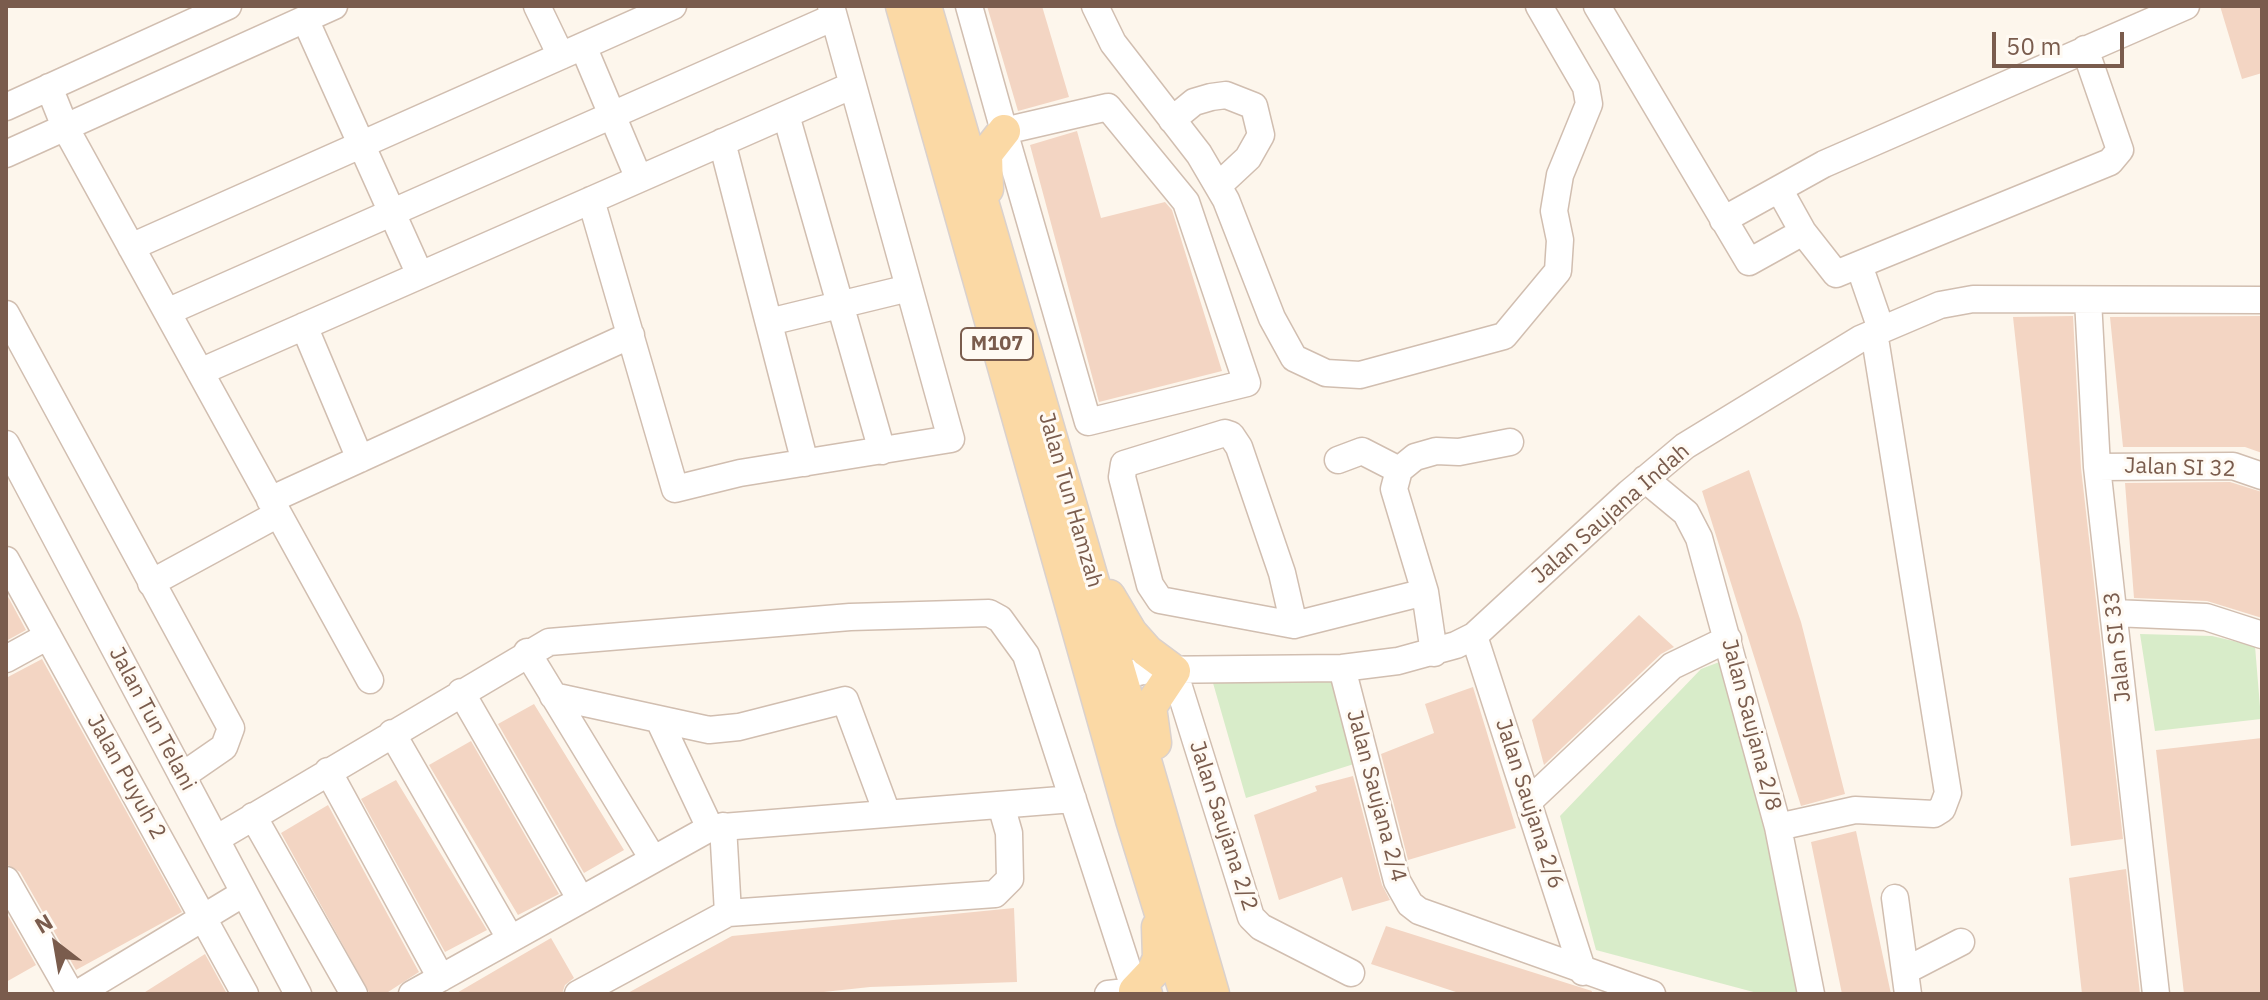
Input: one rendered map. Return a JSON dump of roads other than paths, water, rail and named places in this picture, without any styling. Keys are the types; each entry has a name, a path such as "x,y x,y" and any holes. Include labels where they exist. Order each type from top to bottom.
{"main road":[{"name":"Jalan Tun Hamzah","path":"902,6 1106,678 1183,883 1213,994"},
{"name":"Jalan Tun Hamzah","path":"929,20 1062,469 1132,820 1186,994"},
{"path":"929,20 972,114 984,125 1004,131 986,154 984,173 1000,259"},
{"path":"1062,469 1116,609 1147,651 1174,671 1150,707 1149,720 1183,883"},
{"path":"1131,993 1153,972 1159,958 1159,930 1132,820"}],"street":[{"path":"6,107 228,6"},
{"path":"6,154 334,6"},
{"path":"537,6 572,51 613,117 639,179"},
{"path":"131,247 673,6"},
{"path":"969,6 1004,131 1088,422 1247,383 1186,202 1108,107 1004,131"},
{"path":"1095,6 1113,43 1218,186 1272,318 1294,358 1326,373 1360,375 1504,336 1558,271 1560,240 1554,211 1560,175 1589,104 1586,87 1539,6"},
{"path":"1597,6 1749,262 1803,232"},
{"path":"1723,220 1824,164 1927,116 2186,6"},
{"path":"167,312 613,117 832,11 951,439 805,463 675,489 591,200"},
{"path":"305,19 420,275"},
{"path":"1779,189 1803,232 1836,274 2110,162 2120,150 2085,49"},
{"path":"200,372 853,85"},
{"path":"49,87 65,127 370,680"},
{"path":"1172,120 1194,102 1211,97 1226,95 1254,106 1261,135 1248,158 1218,186"},
{"path":"786,115 882,451"},
{"path":"722,142 805,463"},
{"path":"1778,827 1855,810 1934,814 1942,809 1948,793 1877,330 1859,265"},
{"path":"769,322 909,288"},
{"name":"Jalan SI 33","path":"2088,300 2097,467 2156,994"},
{"name":"Jalan Saujana Indah","path":"1106,678 1174,671 1342,668 1434,653 1474,636 1645,479 1695,440 1877,330 1956,301 2262,300"},
{"path":"6,314 231,728 224,747 182,776"},
{"path":"304,326 360,459"},
{"path":"151,583 274,507 360,459 631,335"},
{"path":"1294,625 1277,559 1239,447 1231,435 1225,433 1124,464 1122,477 1155,595 1168,603 1294,625 1425,592"},
{"path":"1434,653 1425,592 1394,489 1399,470 1415,457 1436,451 1459,452 1510,442"},
{"name":"Jalan Tun Telani","path":"6,444 298,994"},
{"path":"1338,460 1362,451 1399,470"},
{"name":"Jalan SI 32","path":"2097,467 2233,466 2262,476"},
{"name":"Jalan Saujana 2/8","path":"1645,479 1694,524 1778,827 1811,994"},
{"name":"Jalan Puyuh 2","path":"7,565 245,994"},
{"path":"216,839 527,652 563,638 850,617 989,613 1000,619 1026,655 1131,993"},
{"path":"2114,613 2206,617 2262,635"},
{"path":"6,659 48,636"},
{"name":"Jalan Saujana 2/6","path":"1474,636 1583,972"},
{"path":"1528,802 1672,666 1728,639"},
{"path":"527,652 653,859"},
{"name":"Jalan Saujana 2/4","path":"1342,668 1397,881 1410,904 1419,911 1583,972 1652,994"},
{"name":"Jalan Saujana 2/2","path":"1174,671 1251,917 1261,927 1351,973"},
{"path":"461,692 581,900"},
{"path":"553,696 659,720 723,730 845,700 887,813"},
{"path":"659,720 716,827 728,913"},
{"path":"392,733 510,938"},
{"path":"328,771 425,988 510,938 716,827 1073,799"},
{"path":"578,994 728,913 995,894 1010,879 1009,833 1001,805"},
{"path":"253,816 354,994"},
{"path":"6,880 71,994"},
{"path":"77,994 244,893"},
{"path":"1895,898 1906,983 1961,942"}]}
